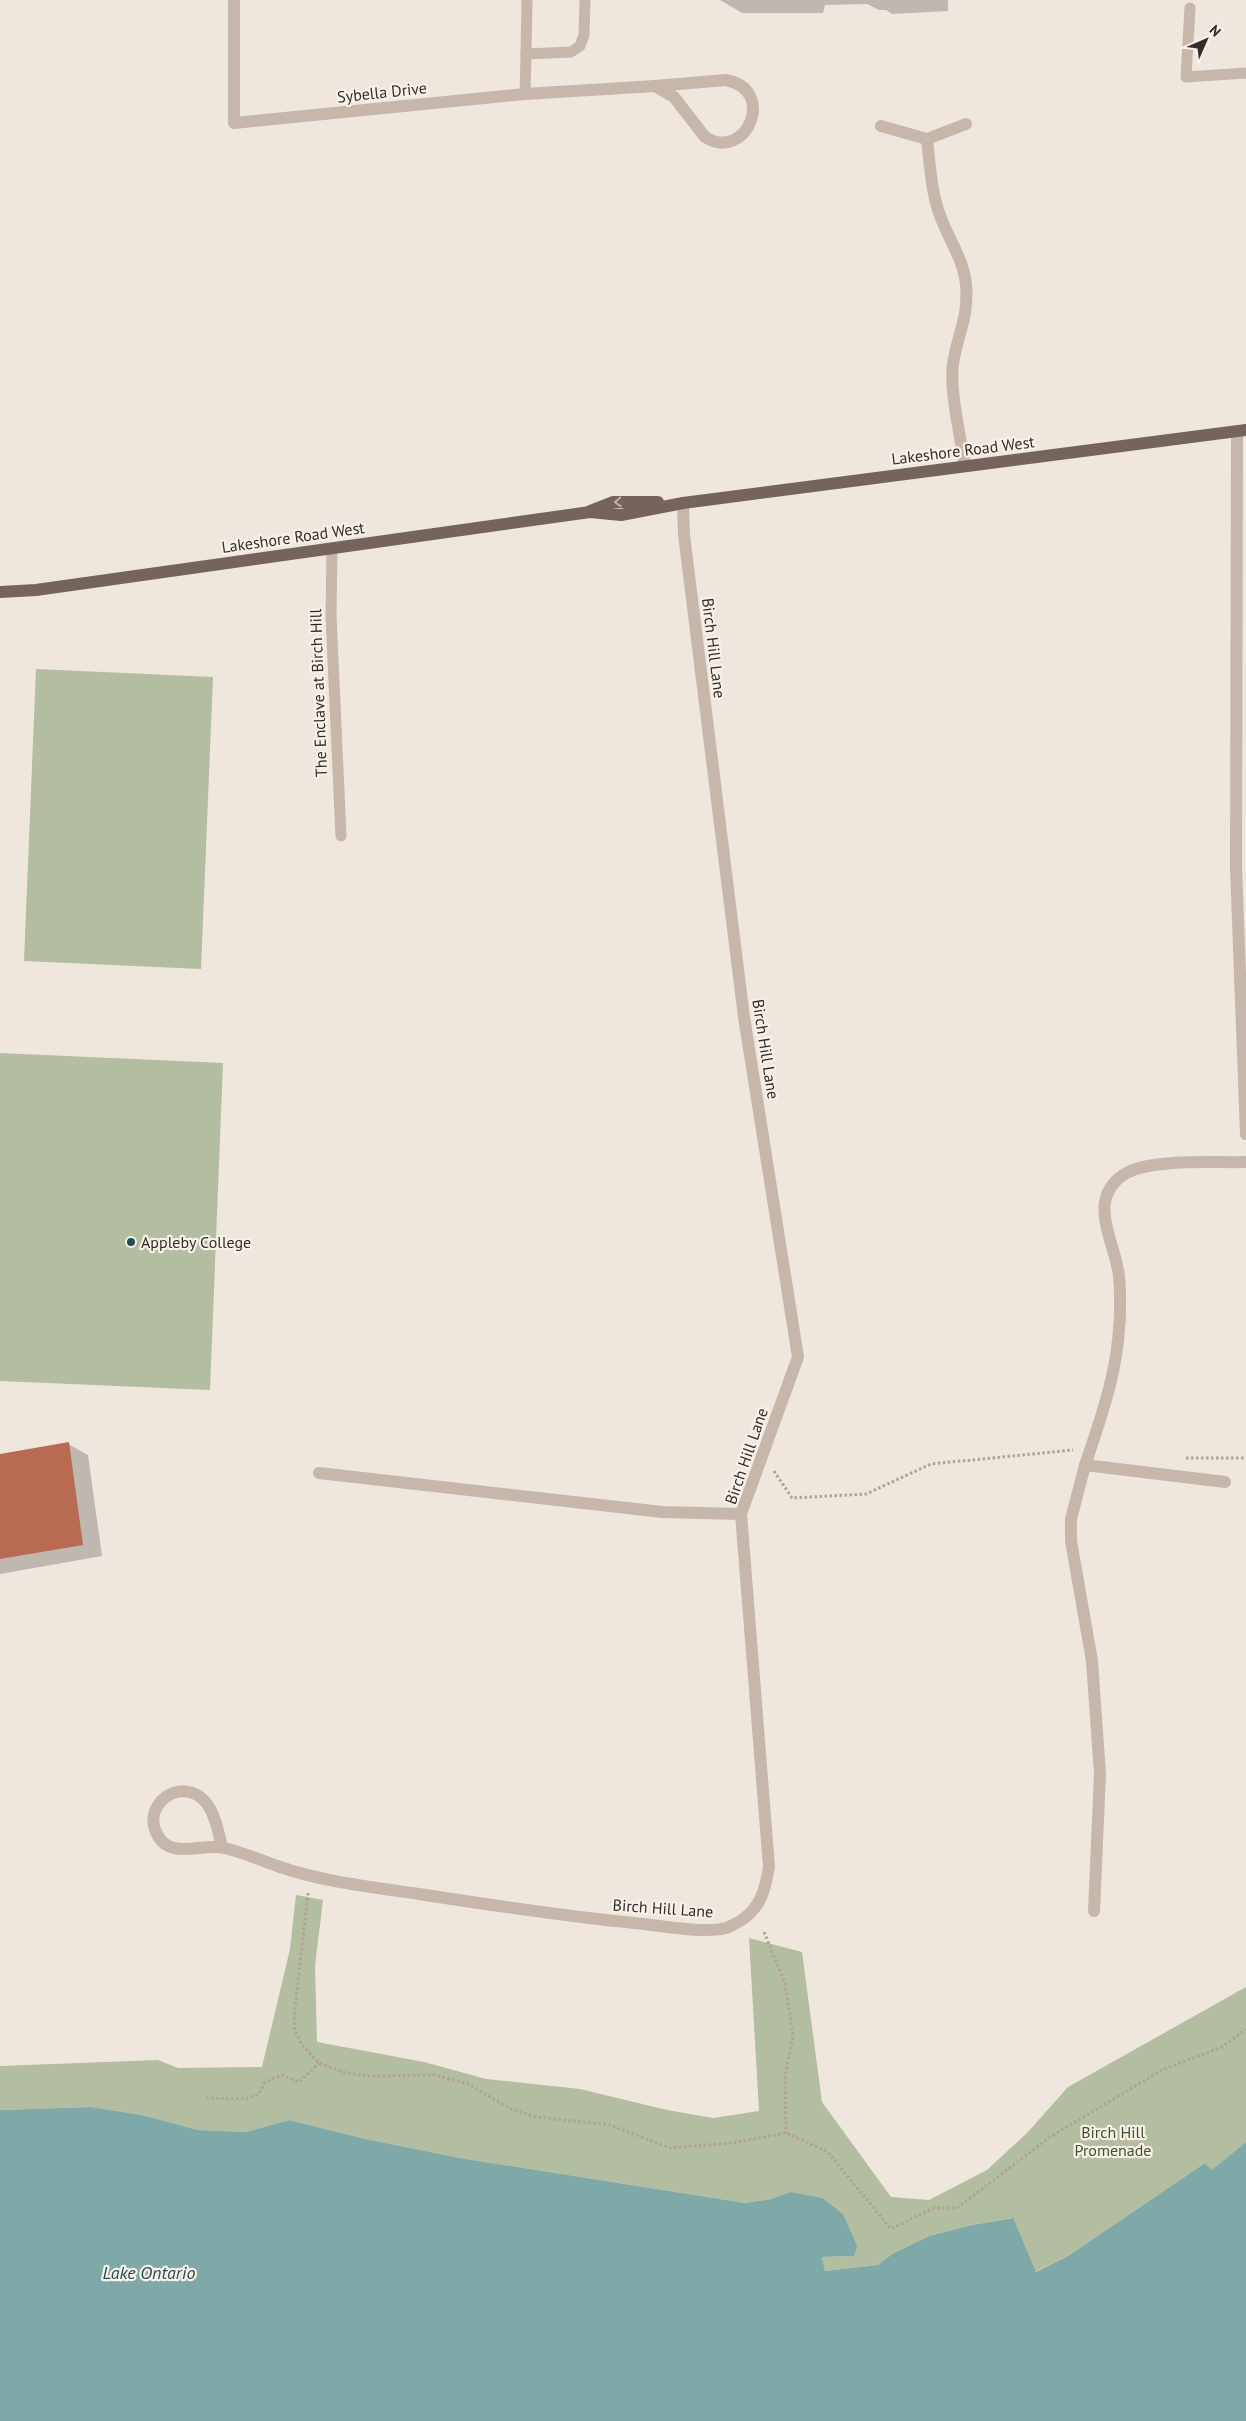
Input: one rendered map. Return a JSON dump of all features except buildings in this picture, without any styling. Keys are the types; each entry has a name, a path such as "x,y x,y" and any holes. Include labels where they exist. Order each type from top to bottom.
{"main road":[{"name":"Lakeshore Road West","path":"0,592 36,590 590,512 621,515 683,503 1241,431"}],"street":[{"name":"Sybella Drive","path":"234,0 234,123 525,94 717,80 740,85 746,90 753,105 749,126 741,135 730,142 711,141 699,132 674,97 655,86"},
{"path":"881,126 927,139 966,124"},
{"path":"927,139 934,196 941,218 963,268 966,284 964,324 953,364 953,380 965,466"},
{"path":"1241,431 1236,868 1246,1134"},
{"name":"Birch Hill Lane","path":"222,1847 212,1811 200,1796 188,1791 174,1792 161,1800 154,1817 155,1830 163,1842 172,1848 187,1850 222,1847 310,1877 556,1916 698,1929 727,1928 752,1913 764,1894 769,1867 741,1514 798,1357 744,1018 684,535 683,503"},
{"path":"1094,1911 1100,1774 1092,1661 1072,1541 1071,1519 1085,1465 1111,1382 1120,1338 1121,1304 1118,1266 1103,1205 1111,1188 1123,1176 1138,1167 1162,1164 1246,1162"},
{"path":"1085,1465 1225,1482"},
{"path":"319,1474 662,1512 741,1514"}],"lane":[{"path":"525,94 526,0"},
{"path":"526,54 572,52 580,46 584,34 585,0"},
{"path":"1190,8 1186,77 1246,73"},
{"name":"The Enclave at Birch Hill","path":"332,548 330,615 341,836"}],"path":[{"path":"763,1453 792,1498 866,1494 931,1464 1068,1450 1090,1450"},
{"path":"1182,1458 1246,1458"},
{"path":"310,1877 294,2017 295,2032 302,2045 318,2063 333,2070 369,2076 435,2075 468,2084 511,2109 536,2117 610,2125 670,2148 732,2143 786,2133 827,2151 890,2229 932,2208 958,2208 1050,2138 1162,2070 1222,2047 1246,2029"},
{"path":"764,1932 785,1983 793,2035 785,2078 786,2133"},
{"path":"206,2098 246,2099 259,2094 265,2082 282,2075 299,2082 318,2063"}],"green space":[{"path":"36,669 213,677 201,969 24,961"},
{"path":"0,1053 223,1063 210,1390 0,1381"},
{"name":"Birch Hill Promenade","path":"296,1895 323,1900 315,1966 317,2042 424,2062 486,2079 580,2089 667,2110 713,2118 759,2111 749,1938 802,1952 822,2102 891,2197 929,2200 987,2170 1027,2133 1068,2087 1246,1987 1246,2142 1212,2171 1205,2163 1068,2256 1035,2272 1012,2218 972,2225 929,2236 892,2254 878,2265 825,2271 822,2257 853,2256 790,2192 771,2199 745,2203 460,2158 366,2139 289,2120 246,2132 198,2130 142,2115 91,2107 0,2110 0,2066 158,2060 178,2068 262,2067 290,1949"}],"water":[{"name":"Lake Ontario","path":"91,2107 142,2115 198,2130 246,2132 289,2120 366,2139 460,2158 745,2203 771,2199 790,2192 822,2198 843,2214 857,2246 854,2256 822,2257 825,2271 878,2265 892,2254 929,2236 972,2225 1013,2218 1036,2272 1068,2256 1205,2163 1212,2170 1246,2142 1246,2421 0,2421 0,2110"}],"place":[{"name":"Appleby College","path":"131,1242"}]}
